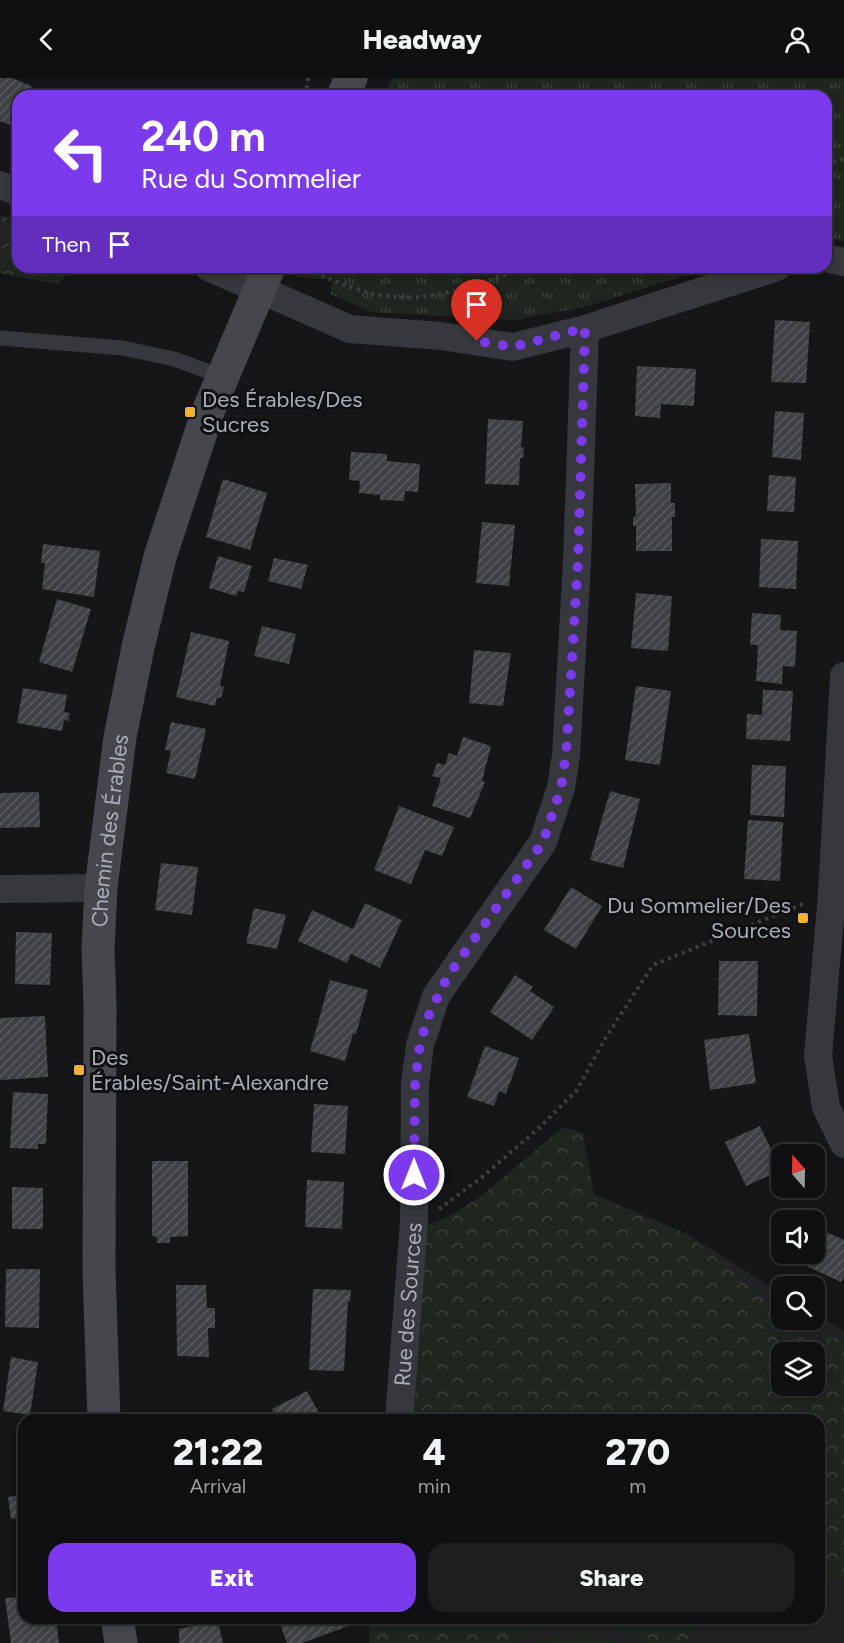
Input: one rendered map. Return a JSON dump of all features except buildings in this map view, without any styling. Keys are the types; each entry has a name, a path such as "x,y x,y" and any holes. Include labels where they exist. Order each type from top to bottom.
{"street":[{"path":"239,273 265,278 350,329 441,336 513,347 585,328 758,273"},
{"name":"Chemin des Érables","path":"104,1414 99,1271 100,1006 98,950 101,888 120,737 138,647 160,557 207,414 265,278"},
{"name":"Rue des Sources","path":"399,1414 414,1221 415,1083 420,1045 427,1019 448,976 543,842 561,788 566,754 578,562 585,328"},
{"path":"844,676 832,894 818,1056 826,1107 844,1144"},
{"path":"0,889 101,888"},
{"path":"118,1624 121,1643"}],"lane":[{"path":"0,338 123,348 174,359 223,377"}],"path":[{"path":"317,273 369,293 418,299 443,296 510,273"},
{"path":"414,1221 441,1208 481,1178 539,1128 577,1090 652,965 808,901 832,894"}],"shaded area":[{"path":"687,1234 771,1287 771,1330 825,1330 825,1319 844,1331 844,1643 461,1643 461,1624 825,1624 825,1414 519,1414"}],"green space":[{"path":"393,78 844,78 844,242 832,238 832,90 386,90"},
{"path":"0,215 12,220 12,273 70,273 58,284 0,273"},
{"path":"298,273 690,273 585,307 514,320 371,312 330,294 333,280 296,277"},
{"path":"564,1127 583,1133 594,1194 687,1234 771,1307 771,1330 795,1330 807,1342 771,1342 771,1396 825,1396 825,1342 813,1342 833,1338 844,1340 844,1576 825,1581 825,1414 399,1414 412,1230 463,1208"},
{"path":"369,1624 553,1624 518,1643 369,1643"},
{"path":"596,1624 697,1624 685,1643 643,1643"},
{"path":"575,1631 601,1634 617,1643 537,1643"}],"place":[{"name":"Des Érables/Des Sucres","path":"190,412"},
{"name":"Du Sommelier/Des Sources","path":"803,918"},
{"name":"Des Érables/Saint-Alexandre","path":"79,1070"}],"route":[{"path":"414,1175 415,1083 420,1045 427,1019 436,996 448,976 543,842 553,818 561,788 566,754 578,562 585,328 513,347 477,341"}]}
